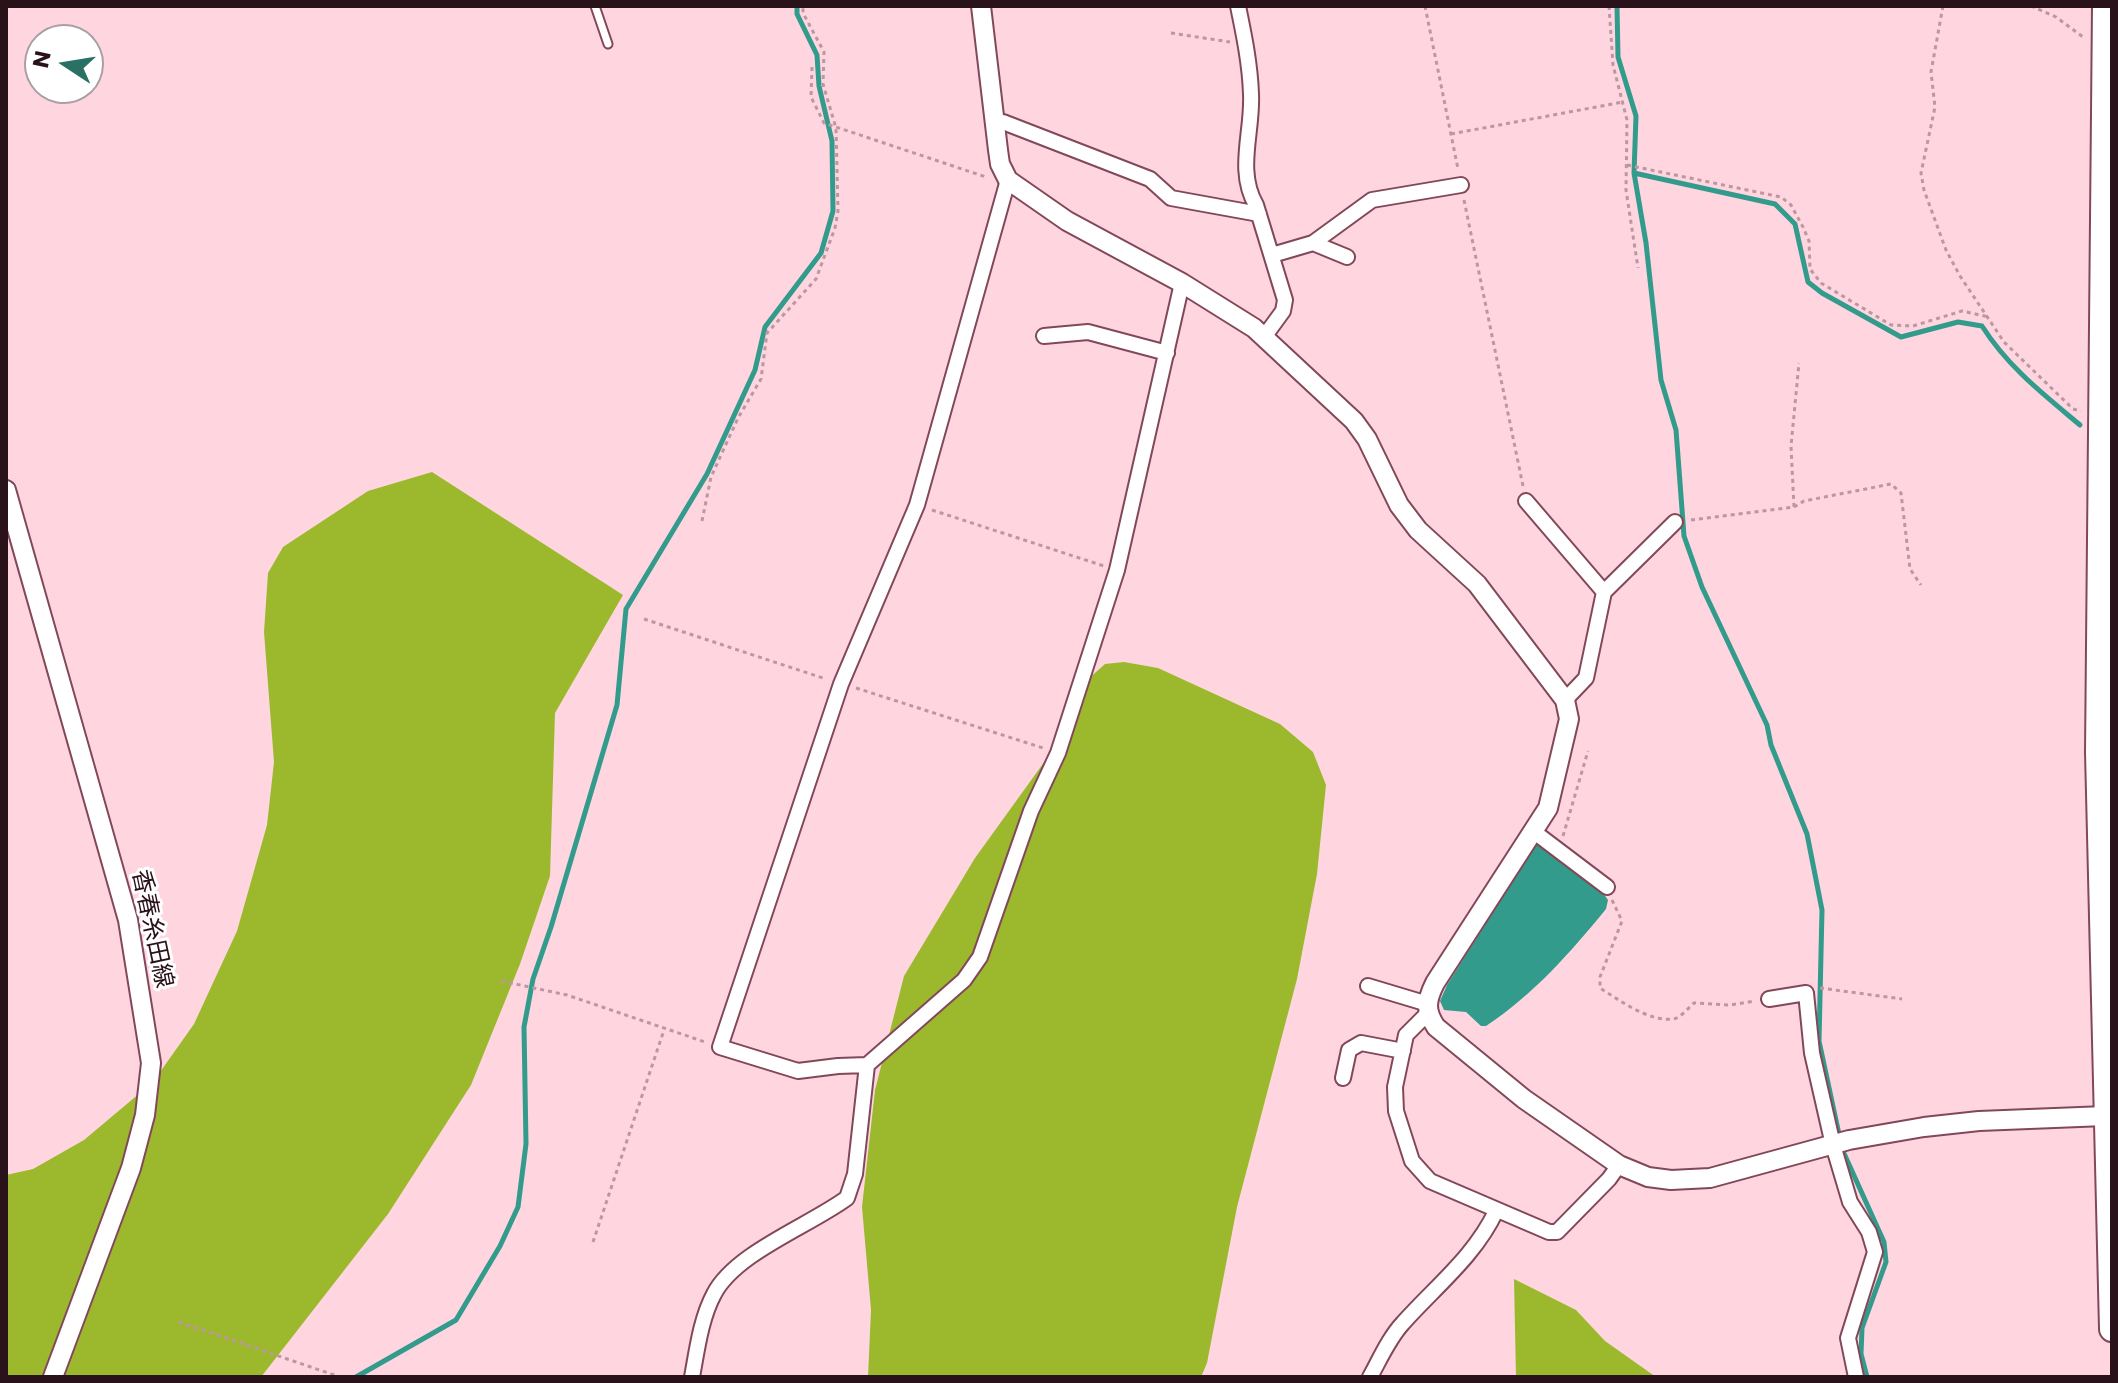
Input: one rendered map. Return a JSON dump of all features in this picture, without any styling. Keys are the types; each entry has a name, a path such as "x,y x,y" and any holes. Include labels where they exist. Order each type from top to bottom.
{"highway":[{"path":"2105,6 2098,752 2112,1329"}],"street":[{"path":"981,6 1000,164 1006,177 1067,221 1182,283 1254,328 1354,421 1367,439 1399,505 1418,530 1477,584 1565,700 1569,719 1566,741 1548,808 1435,983 1427,1009 1406,1035 1395,1087 1396,1111 1412,1161 1430,1181 1549,1232 1557,1232 1619,1165"},
{"path":"1238,6 1251,96 1245,173 1248,191 1259,214 1285,300 1276,324 1264,337"},
{"path":"994,122 1003,122 1150,179 1171,198 1259,214"},
{"path":"1006,177 917,505 841,684 720,1047 798,1071 867,1065 964,980 980,957 1031,811 1058,753 1117,570 1182,283"},
{"path":"1272,255 1313,243 1372,200 1461,185"},
{"path":"1313,243 1347,257"},
{"path":"1044,336 1088,332 1167,353"},
{"name":"香春糸田線","path":"6,490 128,920 151,1063 145,1115 131,1168 53,1377"},
{"path":"1526,501 1604,592"},
{"path":"1565,700 1586,678 1604,592 1675,522"},
{"path":"1533,831 1606,886"},
{"path":"1368,986 1427,1009 1436,1027 1524,1099 1619,1165 1648,1177 1671,1180 1710,1178 1833,1145 1924,1127 1979,1121 2105,1116"},
{"path":"1769,999 1806,993 1812,1053 1833,1145 1850,1202 1869,1232 1875,1252 1848,1338 1856,1377"},
{"path":"1343,1078 1349,1050 1361,1043 1403,1051"},
{"path":"692,1377 713,1295 724,1278 743,1261 847,1198 855,1174 867,1065"},
{"path":"1370,1377 1400,1326 1460,1264 1489,1226 1496,1211"}],"lane":[{"path":"595,6 608,44"}],"path":[{"path":"702,521 711,477 738,418 761,379 767,333 816,279 835,228 838,211 836,128 823,84 824,52 803,13 803,6"},
{"path":"1425,6 1526,501"},
{"path":"1609,6 1613,65 1627,120 1626,190 1638,268"},
{"path":"1943,6 1931,72 1935,107 1921,173 1946,250 2004,342 2073,409 2101,414"},
{"path":"2031,6 2056,17 2092,44 2104,44"},
{"path":"1171,33 1246,45"},
{"path":"812,67 811,97 824,123 989,178 1006,177"},
{"path":"1451,134 1623,102"},
{"path":"1627,165 1781,197 1791,205 1803,227 1809,241 1810,269 1821,283 1891,325 1913,326 1962,311 1989,317"},
{"path":"1794,507 1791,446 1799,363"},
{"path":"1675,522 1794,507 1804,501 1891,484 1901,493 1910,569 1921,585"},
{"path":"917,505 1117,570"},
{"path":"644,619 1058,753"},
{"path":"1558,851 1588,751"},
{"path":"1606,886 1622,921 1600,977 1600,988 1637,1011 1672,1020 1694,1003 1730,1005 1769,999"},
{"path":"501,981 567,995 720,1047"},
{"path":"1806,993 1816,987 1902,999"},
{"path":"593,1242 665,1028"},
{"path":"179,1322 340,1377"}],"green space":[{"path":"432,472 623,595 555,713 550,876 520,964 471,1085 388,1214 261,1377 6,1377 6,1175 33,1169 84,1140 153,1082 194,1024 237,931 267,825 274,762 264,632 268,573 283,547 368,491"},
{"path":"1124,662 1158,668 1280,724 1313,752 1326,785 1317,874 1297,979 1237,1207 1207,1363 1201,1377 868,1377 871,1310 862,1207 875,1090 904,976 975,858 1050,754 1087,680 1105,664"},
{"path":"1514,1279 1576,1310 1605,1341 1656,1377 1516,1377"}],"shaded area":[{"path":"1537,843 1598,886 1608,900 1606,909 1535,987 1503,1014 1481,1026 1466,1012 1444,1010 1440,1001 1447,985"}],"waterway":[{"path":"356,1377 456,1320 500,1246 518,1207 526,1144 524,1027 533,979 617,705 626,609 707,474 755,370 765,327 821,253 833,211 832,141 819,86 817,55 797,14 797,6"},
{"path":"1617,6 1618,57 1636,116 1634,173 1646,243 1661,380 1676,430 1684,536 1702,587 1767,725 1771,745 1807,834 1822,910 1819,1041 1840,1139"},
{"path":"1634,173 1775,204 1795,224 1808,282 1822,293 1901,337 1958,322 1982,326 2015,367 2080,425"},
{"path":"1842,1149 1884,1242 1886,1262 1862,1328 1861,1354 1867,1377"}]}
